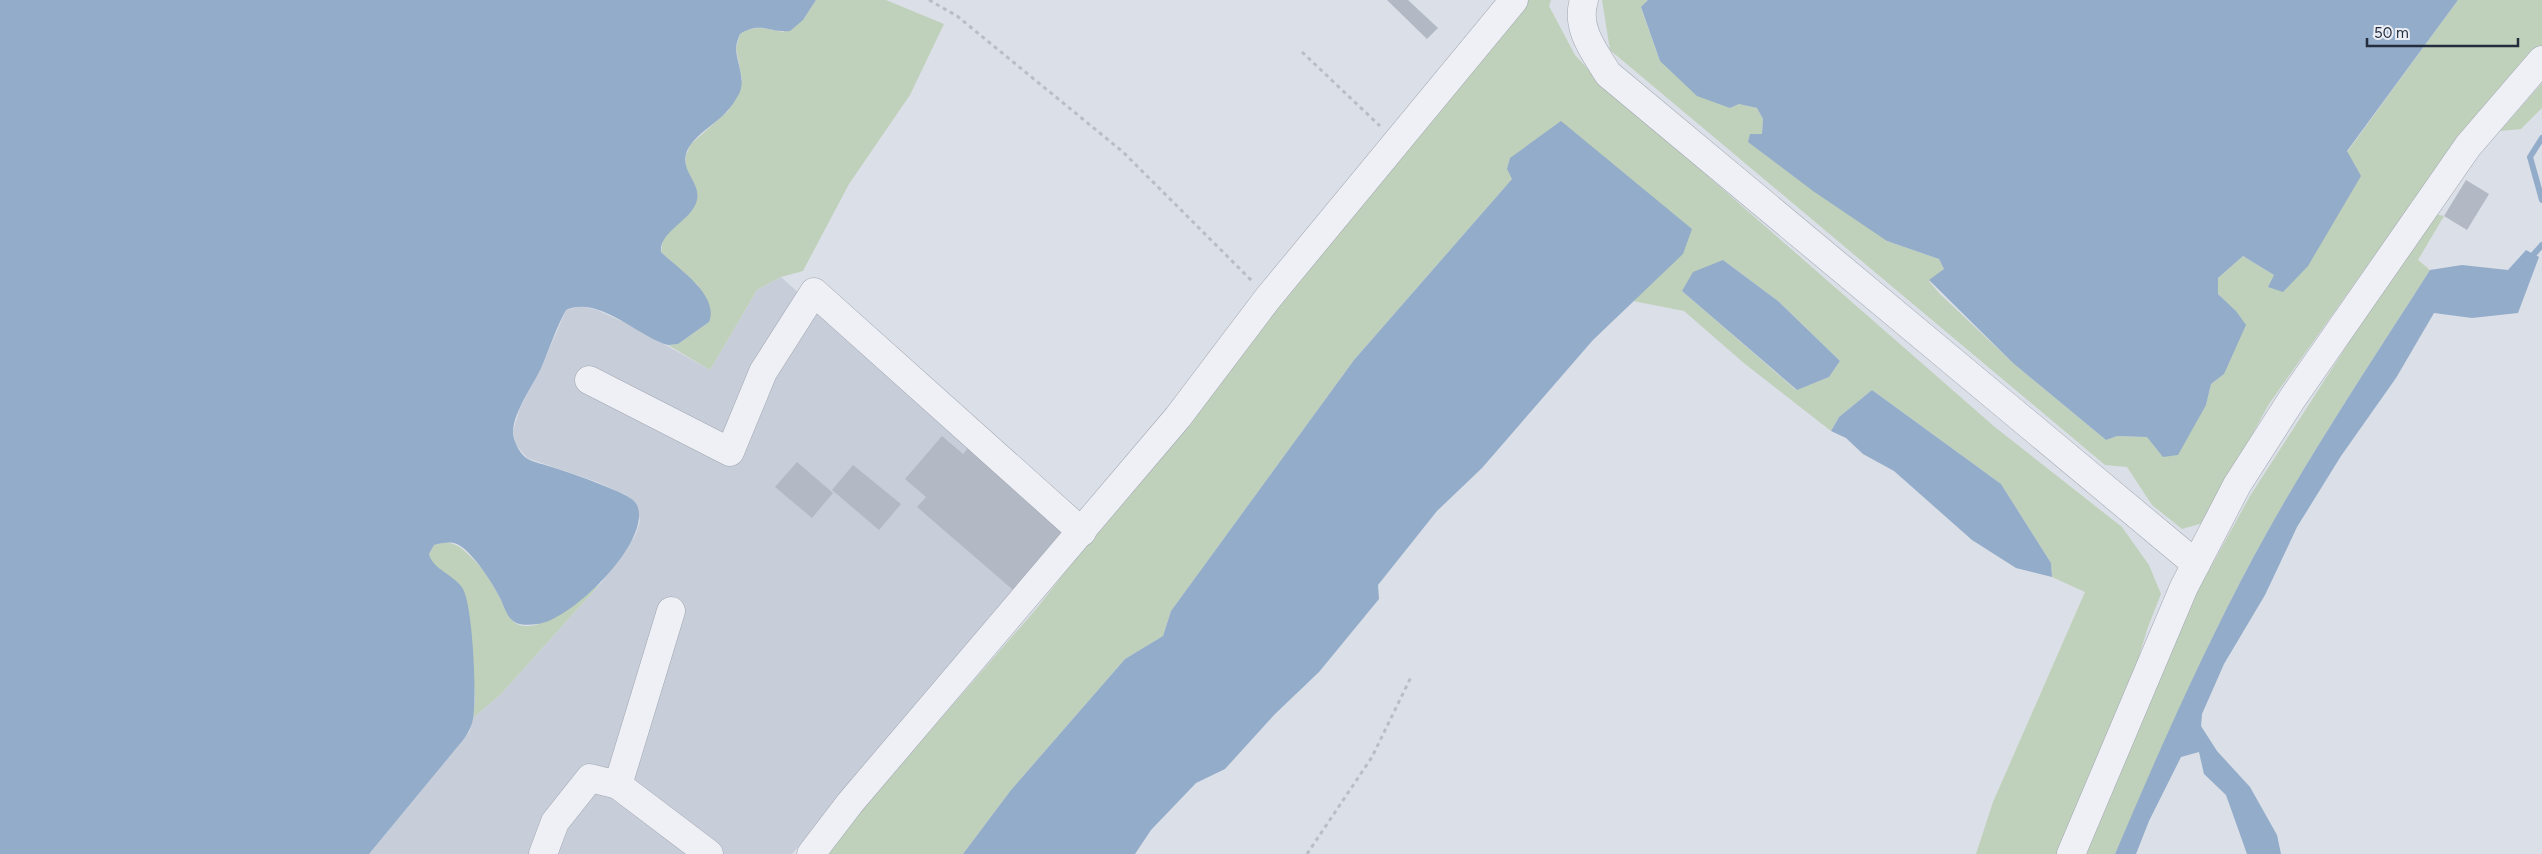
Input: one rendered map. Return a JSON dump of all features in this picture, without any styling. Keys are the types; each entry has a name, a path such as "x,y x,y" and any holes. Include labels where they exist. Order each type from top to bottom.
{"street":[{"path":"811,854 850,803 1178,417 1268,298 1514,0"},
{"path":"1584,0 1581,10 1586,40 1608,74 2196,564"},
{"path":"2071,854 2162,636 2196,564 2237,486 2292,399 2468,146 2542,60"},
{"path":"589,380 730,452 763,372 814,292 1082,532"},
{"path":"618,785 671,611"},
{"path":"543,854 555,822 590,778 618,785 709,854"}],"path":[{"path":"929,0 957,16 1123,152 1268,298"},
{"path":"1302,52 1396,142"},
{"path":"1307,854 1372,757 1411,677"}],"shaded area":[{"path":"781,277 969,447 1071,534 792,854 369,854 470,731 473,718 500,695 601,583 635,536 640,521 636,503 626,495 597,482 527,458 516,445 513,431 520,408 542,366 566,310 582,306 597,310 630,325 710,370 757,290"}],"green space":[{"path":"816,0 886,0 944,24 910,95 849,184 803,271 781,277 757,290 710,370 668,345 678,344 709,322 698,286 661,252 663,240 696,187 685,168 686,155 691,144 728,111 742,79 736,48 740,34 756,28 783,32 803,20"},
{"path":"1518,0 1551,0 1549,6 1575,55 1599,81 1996,428 2122,527 2149,565 2161,594 2137,663 2059,854 1976,854 1993,802 2085,592 2052,577 2051,563 2001,484 1872,390 1839,417 1831,431 1745,364 1684,311 1633,301 1656,279 1512,179 1354,360 1171,611 1163,636 1125,659 1011,790 963,854 823,854 1037,608 1241,346","holes":["1723,260 1778,301 1840,361 1829,377 1796,390 1682,291"]},
{"path":"1602,0 1648,0 1641,8 1660,61 1730,108 1739,104 1757,108 1763,119 1762,134 1887,241 1939,259 1944,269 1929,281 1939,293 2013,363 2106,440 2117,436 2147,437 2206,405 2211,384 2224,374 2236,311 2218,294 2218,278 2243,256 2274,275 2347,152 2458,0 2542,0 2542,45 2406,211 2269,404 2203,523 2182,529 2152,505 2127,467 2105,465 1610,50"},
{"path":"2542,83 2542,108 2521,129 2500,131"},
{"path":"2429,213 2444,216 2418,260 2430,270 2317,447 2254,556 2199,667 2115,854 2085,854 2180,623 2250,496"},
{"path":"445,542 461,548 478,564 492,583 509,617 520,625 532,626 558,615 601,583 500,695 473,718 475,699 468,607 431,561 429,554 434,545"}],"water":[{"path":"0,0 816,0 803,20 790,31 754,28 740,34 736,49 742,83 739,94 731,107 693,141 686,154 686,166 696,188 697,200 689,214 665,238 661,252 703,292 711,312 709,322 678,344 668,345 656,341 605,312 579,307 566,310 542,366 514,423 515,442 526,458 603,485 624,494 634,501 637,505 639,520 633,538 606,576 588,594 552,619 531,625 514,622 510,618 496,590 475,559 463,547 451,543 434,545 429,554 431,560 459,584 463,589 466,599 472,633 475,692 473,719 470,730 462,742 369,854 0,854"},
{"path":"1648,0 2458,0 2347,151 2361,176 2308,266 2283,292 2268,287 2274,275 2243,256 2218,278 2218,294 2236,311 2246,325 2224,374 2211,384 2206,405 2178,455 2163,457 2147,437 2117,436 2106,440 2013,363 1929,280 1944,269 1939,259 1887,241 1813,191 1748,142 1750,134 1762,134 1763,119 1757,108 1739,104 1730,108 1697,96 1660,61 1641,7"},
{"path":"1561,121 1692,229 1683,254 1593,340 1482,468 1437,511 1378,585 1379,599 1319,672 1275,714 1225,769 1196,783 1151,830 1135,854 963,854 1011,790 1125,659 1163,636 1171,611 1354,360 1512,179 1507,169 1510,158"},
{"path":"2526,250 2539,257 2518,313 2472,318 2434,313 2396,378 2341,456 2297,527 2265,595 2224,664 2202,714 2201,726 2217,751 2250,787 2277,835 2281,854 2247,854 2226,795 2204,774 2199,752 2181,757 2149,821 2136,854 2115,854 2181,704 2216,629 2254,556 2317,447 2430,270 2462,265 2508,270"},
{"path":"1723,260 1778,301 1840,361 1829,377 1797,390 1682,291 1693,272"},
{"path":"1872,390 2001,484 2051,563 2052,577 2016,568 1972,540 1894,471 1863,454 1846,438 1831,431 1839,417"}],"building":[{"path":"1387,0 1408,0 1438,28 1427,39"},
{"path":"2466,180 2489,194 2467,230 2444,216"},
{"path":"942,436 963,454 969,447 1071,534 1019,595 917,507 926,497 905,479"},
{"path":"797,462 833,493 812,518 775,487"},
{"path":"853,465 901,504 879,530 832,490"}],"waterway":[{"path":"2542,138 2530,157 2542,200"},
{"path":"2534,254 2542,245"}]}
